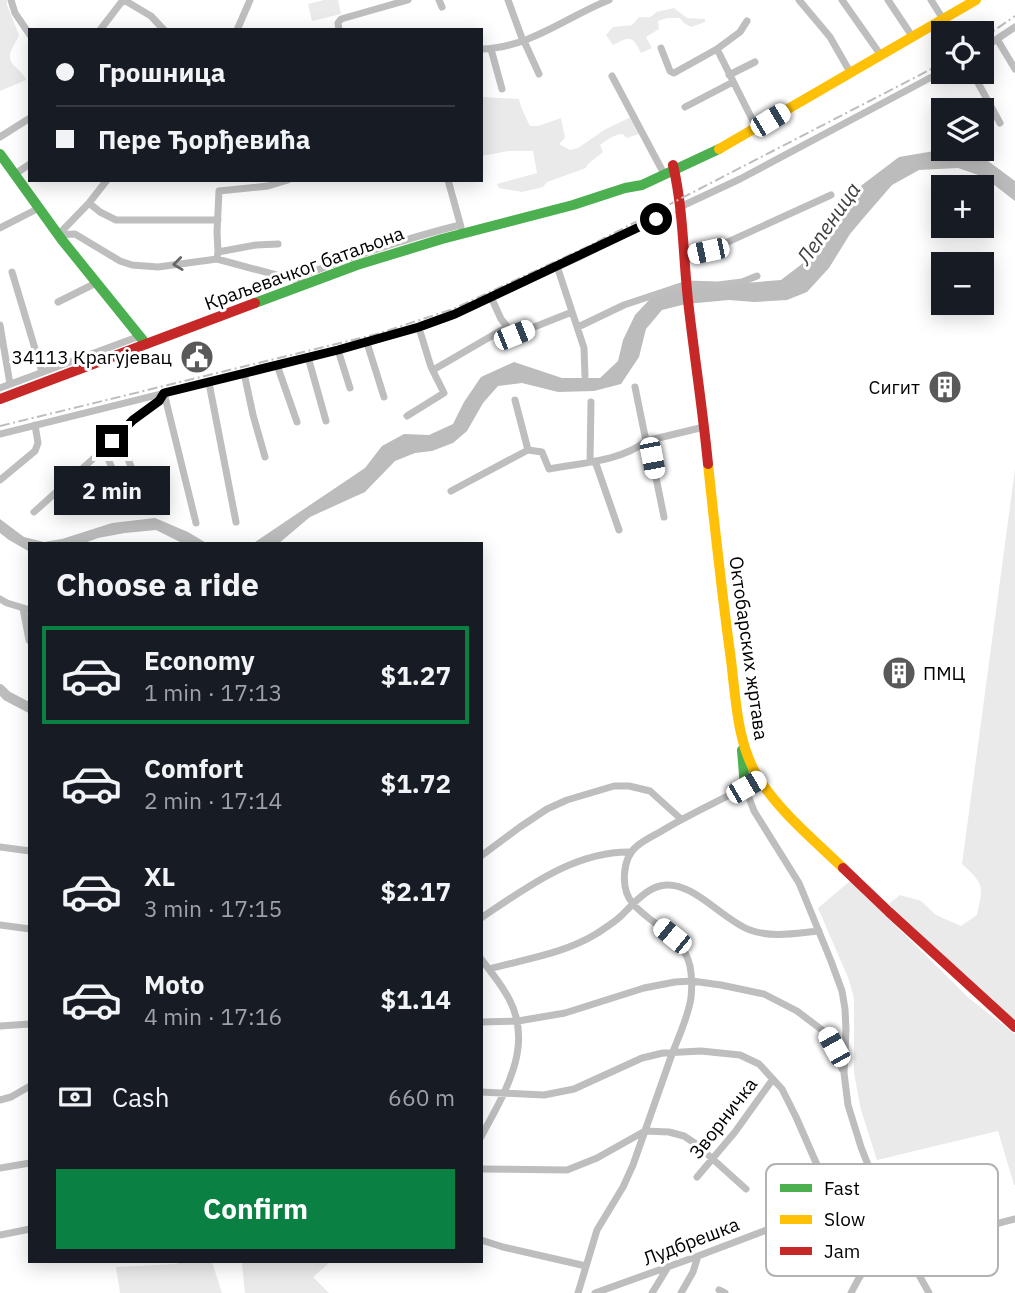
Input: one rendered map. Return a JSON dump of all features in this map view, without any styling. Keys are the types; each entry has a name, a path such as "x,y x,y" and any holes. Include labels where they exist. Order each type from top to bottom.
{"street":[{"path":"11,0 15,13 28,32"},
{"path":"102,28 124,0 151,16 162,28"},
{"path":"238,28 250,0"},
{"path":"339,28 341,19 408,0"},
{"path":"508,0 539,74"},
{"path":"584,0 587,9"},
{"path":"483,49 524,41 609,0"},
{"path":"799,0 830,37 850,72"},
{"path":"842,0 880,54"},
{"path":"888,0 912,36"},
{"path":"930,0 943,19"},
{"name":"Краљевачког батаљона","path":"0,399 143,340 461,229 573,205 642,185 674,168 710,154 976,0"},
{"path":"661,48 670,71 674,73 717,49 740,32 747,21"},
{"path":"994,41 1015,27"},
{"path":"997,39 1015,69"},
{"path":"491,49 502,89"},
{"path":"717,49 756,127"},
{"path":"685,107 755,62"},
{"path":"612,76 662,170"},
{"path":"0,433 338,350 455,314 680,210 931,77"},
{"path":"979,84 1000,123"},
{"path":"0,137 28,119"},
{"path":"0,154 58,235 143,340 0,388"},
{"path":"15,174 28,165"},
{"name":"Краљевачког батаљона","path":"625,188 637,180 674,168"},
{"name":"Октобарских жртава","path":"674,168 722,594 741,735 748,758 759,779 782,809 889,912 1015,1027"},
{"path":"58,235 105,182"},
{"path":"217,256 219,191 281,182"},
{"path":"293,279 412,237 461,229 449,182"},
{"path":"685,256 708,251 831,195"},
{"path":"89,203 116,220 218,220"},
{"path":"0,228 39,208"},
{"path":"58,235 75,234 120,261 138,266 158,267 217,256 256,245 278,244"},
{"path":"217,256 306,283"},
{"path":"557,266 584,348 585,376"},
{"path":"12,272 42,372"},
{"path":"578,327 624,305 687,287 742,282 757,276"},
{"path":"58,302 96,284"},
{"path":"491,297 514,335 572,312"},
{"path":"0,325 10,384"},
{"path":"407,416 443,393 431,367 419,327"},
{"path":"433,370 507,327"},
{"path":"367,342 384,397"},
{"path":"338,350 350,388"},
{"path":"308,357 326,421"},
{"path":"277,365 297,422"},
{"path":"244,373 265,457"},
{"path":"209,383 236,522"},
{"path":"635,387 664,517"},
{"path":"34,512 118,433 159,401 164,393"},
{"path":"164,393 196,523"},
{"path":"516,400 528,450"},
{"path":"592,402 593,461 619,530"},
{"path":"0,480 35,451 38,443 36,425"},
{"path":"451,491 528,450 541,452 549,469 624,454 646,441 705,427"},
{"path":"118,433 145,503"},
{"path":"104,449 122,492"},
{"path":"0,599 27,609"},
{"path":"741,735 746,787 754,811 799,883 835,971 843,1000 846,1030 844,1073 848,1105 868,1164"},
{"path":"578,1293 597,1230 623,1187 691,999 692,981 683,951 672,936 632,903 625,888 624,874 631,852 681,819 759,779"},
{"path":"483,855 547,810 567,800 614,786 650,791 681,819"},
{"path":"0,847 28,851"},
{"path":"483,917 552,872 598,855 631,852"},
{"path":"489,970 575,945 596,934 621,916 632,903 660,886 685,888 749,930 769,934 819,931"},
{"path":"0,925 28,929"},
{"path":"483,962 511,1002 518,1021 519,1047 514,1071 483,1133"},
{"path":"483,1022 518,1021 565,1013 645,988 692,981 721,985 764,994 797,1011 826,1033 844,1073"},
{"path":"0,1026 28,1024"},
{"path":"483,1093 544,1095 574,1089 642,1058 673,1051 740,1055 759,1063 782,1089 816,1164"},
{"name":"Зворничка","path":"697,1177 735,1132 773,1079"},
{"path":"0,1100 28,1087"},
{"path":"483,1169 567,1170 581,1166 645,1131 669,1132 684,1136 696,1144 746,1189"},
{"path":"0,1168 28,1163"},
{"path":"998,1223 1015,1219"},
{"path":"0,1235 28,1230"},
{"name":"Лудбрешка","path":"595,1293 766,1230"},
{"path":"483,1241 586,1266"},
{"path":"681,1293 694,1272 698,1256"},
{"path":"652,1293 668,1267"},
{"path":"851,1293 861,1276"},
{"path":"920,1276 929,1293"},
{"path":"919,1293 925,1284"}],"shaded area":[{"path":"0,0 7,0 19,35 10,59 26,80 0,91"},
{"path":"338,0 341,14 312,21 308,4"},
{"path":"674,8 687,18 705,19 705,22 691,27 680,18 658,21 659,29 646,37 652,48 641,53 633,40 627,39 613,45 606,35 613,27 632,25 639,17 649,17 656,12"},
{"path":"483,98 519,99 530,126 561,118 565,138 559,144 570,150 631,117 639,134 627,138 623,134 616,135 600,145 603,152 586,168 547,182 543,187 522,192 499,188 497,184 537,173 533,151 509,151 483,156"},
{"path":"931,152 931,161 988,161 1015,181 1015,201 994,185 994,175 978,175 958,168 919,170 892,185 850,234 829,268 807,292 787,300 729,300 686,304 662,310 646,329 639,357 621,384 594,391 558,392 522,383 498,386 483,403 467,431 453,443 395,461 365,492 310,517 280,542 255,542 365,468 382,446 404,434 429,435 453,424 481,377 514,362 562,378 600,378 618,361 623,340 635,315 650,299 683,288 781,280 811,257 862,185 899,157"},
{"path":"1015,469 1015,1020 889,904 900,895 921,901 936,915 961,926 977,915 980,887 975,877 962,864"},
{"path":"155,518 205,542 180,542 156,530 125,533 87,542 44,542 112,523"},
{"path":"0,519 24,537 44,542 28,542 28,551 0,533"},
{"path":"850,881 970,999 1015,1034 1015,1185 998,1131 877,1160 861,1110 854,1073 854,998 818,908"},
{"path":"212,1263 222,1293 120,1293 116,1267"},
{"path":"329,1263 313,1277 329,1293 245,1293 242,1264"}],"waterway":[{"name":"Лепеница","path":"0,689 7,696 28,707"}],"railway":[{"path":"994,31 1015,16"},
{"path":"0,426 377,334 453,309 589,246 931,69"}],"traffic: fast":[{"path":"255,303 357,265 442,239 642,185 719,149"},
{"path":"0,154 62,240 146,344"},
{"path":"742,750 745,787"}],"traffic: slow":[{"path":"719,149 976,0"},
{"path":"708,464 736,706 746,751 759,779 777,803 843,868"}],"traffic: jam":[{"path":"673,165 708,464"},
{"path":"0,399 255,303"},
{"path":"843,868 1015,1027"}],"place":[{"name":"34113 Крагујевац","path":"197,357"},
{"name":"Сигит","path":"945,387"},
{"name":"ПМЦ","path":"899,673"}],"route":[{"path":"112,441 133,420 159,401 164,393 397,335 455,314 656,219"}]}
